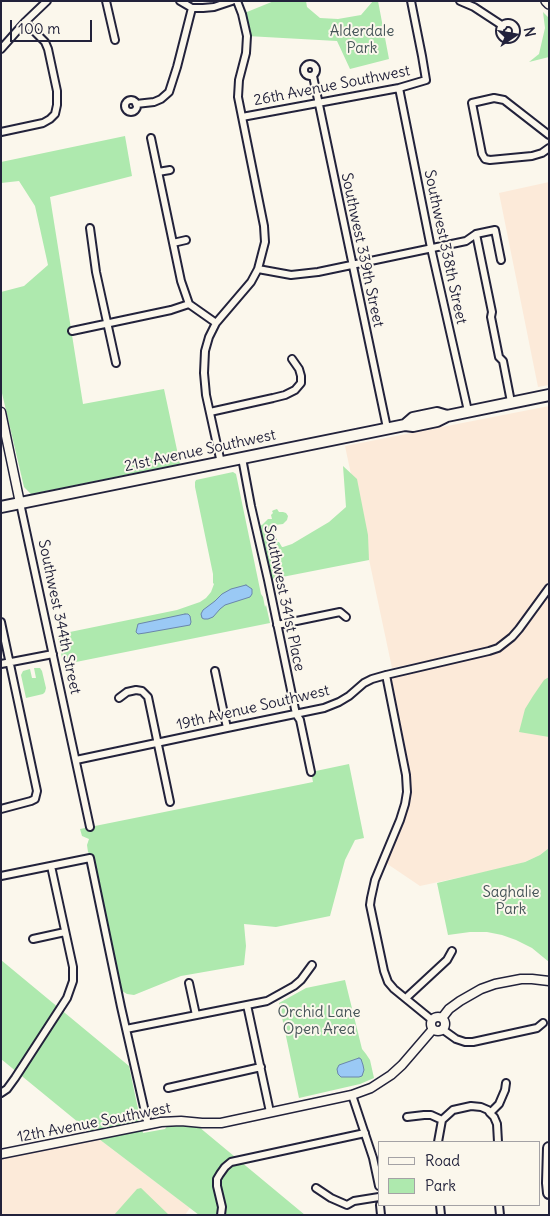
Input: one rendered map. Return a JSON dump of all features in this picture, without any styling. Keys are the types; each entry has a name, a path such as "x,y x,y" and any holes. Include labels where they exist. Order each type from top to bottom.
{"main road":[{"name":"21st Avenue Southwest","path":"1,507 387,428 405,425 413,426 468,411 549,394"},
{"path":"549,1148 549,1193"}],"street":[{"path":"1,49 47,1"},
{"path":"106,1 115,40"},
{"path":"180,1 192,8 214,7 232,1"},
{"path":"221,463 206,394 203,362 205,351 216,323 251,282 258,269 265,242 264,226 239,106 238,88 246,52 247,36 237,1"},
{"name":"26th Avenue Southwest","path":"242,116 398,88 426,80 411,1"},
{"path":"460,1 474,7 503,26"},
{"path":"136,104 154,102 169,92 192,8"},
{"path":"1,132 50,119 55,114 57,105 57,91 48,49 45,42 25,22"},
{"name":"Southwest 339th Street","path":"313,76 387,428"},
{"name":"Southwest 338th Street","path":"398,88 431,248 468,411"},
{"path":"549,136 504,100 494,98 472,103 484,159 532,156 542,153 549,148"},
{"path":"151,138 181,281 189,304 216,323"},
{"path":"158,172 170,170"},
{"path":"90,228 96,272 116,363"},
{"path":"258,269 291,275 318,272 466,241 476,234 495,230 501,260"},
{"path":"476,234 492,312 491,317 500,357 503,361 511,402"},
{"path":"173,243 186,240"},
{"path":"72,331 170,310 189,304"},
{"path":"210,412 285,395 295,390 301,383 301,376 299,369 292,359"},
{"name":"Southwest 344th Street","path":"1,412 90,827"},
{"name":"Southwest 341st Place","path":"242,458 296,714 300,720 311,772"},
{"name":"19th Avenue Southwest","path":"76,760 324,708 348,696 369,680 490,651 498,648 512,637 549,588"},
{"path":"277,625 340,612 346,617"},
{"path":"1,622 37,794 35,799 28,802 1,809"},
{"path":"1,664 53,654"},
{"path":"214,671 227,728"},
{"path":"386,675 404,760 407,789 403,812 375,880 370,898 370,906 388,982 432,1020"},
{"path":"119,698 124,693 139,690 148,699 170,802"},
{"path":"1,876 90,858 148,1125"},
{"path":"1,1093 15,1078 69,992 73,981 73,967 51,866"},
{"path":"33,939 65,932"},
{"path":"406,998 447,960 452,951"},
{"path":"126,1029 267,1001 294,986 312,965"},
{"path":"442,1018 449,1009 460,1001 481,989 495,984 521,979 549,981"},
{"path":"189,983 196,1015"},
{"path":"247,1005 270,1112"},
{"path":"442,1018 438,1016 432,1020 430,1025 438,1031 442,1029"},
{"path":"442,1018 444,1022 442,1029"},
{"path":"442,1029 456,1039 472,1042 537,1028 543,1023"},
{"name":"12th Avenue Southwest","path":"1,1154 161,1122 221,1123 352,1095 371,1088 392,1075 433,1029"},
{"path":"168,1088 261,1068"},
{"path":"490,1113 500,1104 506,1083"},
{"path":"352,1095 373,1158 378,1181"},
{"path":"438,1141 442,1120 453,1110 471,1106 482,1107 488,1110 494,1117 497,1124 498,1141"},
{"path":"407,1117 431,1115 442,1120"},
{"path":"222,1215 216,1186 220,1174 227,1164 365,1133"},
{"path":"316,1188 331,1198 347,1205 378,1196"}],"shaded area":[{"path":"549,182 549,385 538,387 499,193"},
{"path":"549,406 549,581 518,626 502,642 485,649 392,668 345,446"},
{"path":"549,588 549,848 540,855 525,862 420,886 383,861 407,789 386,675 489,651 512,637"},
{"path":"95,1136 190,1208 185,1215 1,1215 1,1154"}],"green space":[{"name":"Alderdale Park","path":"274,1 306,1 307,7 320,18 338,19 361,15 373,1 378,1 389,59 350,69 337,41 247,36 242,14"},
{"path":"543,12 549,18 549,57 529,62 539,54 545,28"},
{"path":"125,136 132,176 50,197 83,404 164,389 180,464 31,494 24,487 1,389 1,292 24,286 48,265 35,206 19,181 1,183 1,162"},
{"path":"343,466 357,479 368,535 369,560 272,579 266,561 259,526 268,519 272,519 271,515 274,510 277,509 279,512 286,513 288,516 287,520 283,524 275,525 274,530 277,542 283,547 292,544 329,522 346,507"},
{"path":"233,472 236,474 261,594 265,607 266,605 270,623 66,664 63,663 58,639 60,635 177,610 206,598 214,584 195,482 196,480"},
{"path":"34,668 40,668 42,671 46,688 45,692 26,698 21,675 23,671 30,669 32,678 36,678"},
{"path":"549,677 549,737 519,732 525,709 544,680"},
{"path":"349,764 364,838 355,840 345,860 330,916 276,927 244,924 246,946 244,965 181,976 134,995 122,991 94,858 88,852 87,845 89,839 82,836 80,829 313,782 311,772"},
{"name":"Saghalie Park","path":"549,848 549,962 532,948 502,935 487,932 470,932 448,935 437,883 525,862 540,855"},
{"path":"1,960 129,1066 143,1133 165,1129 168,1125 199,1127 305,1215 199,1215 95,1136 1,1059"},
{"name":"Orchid Lane Open Area","path":"345,980 362,1049 370,1060 374,1078 360,1084 299,1098 279,1003 306,988"},
{"path":"141,1188 169,1215 114,1215 137,1189"}],"water":[{"path":"246,585 252,589 250,597 225,605 213,617 208,619 202,618 203,610 222,594 231,589"},
{"path":"185,614 190,616 190,625 138,634 136,632 138,624"},
{"path":"359,1058 364,1070 362,1076 341,1077 338,1074 337,1069 339,1065"}]}
